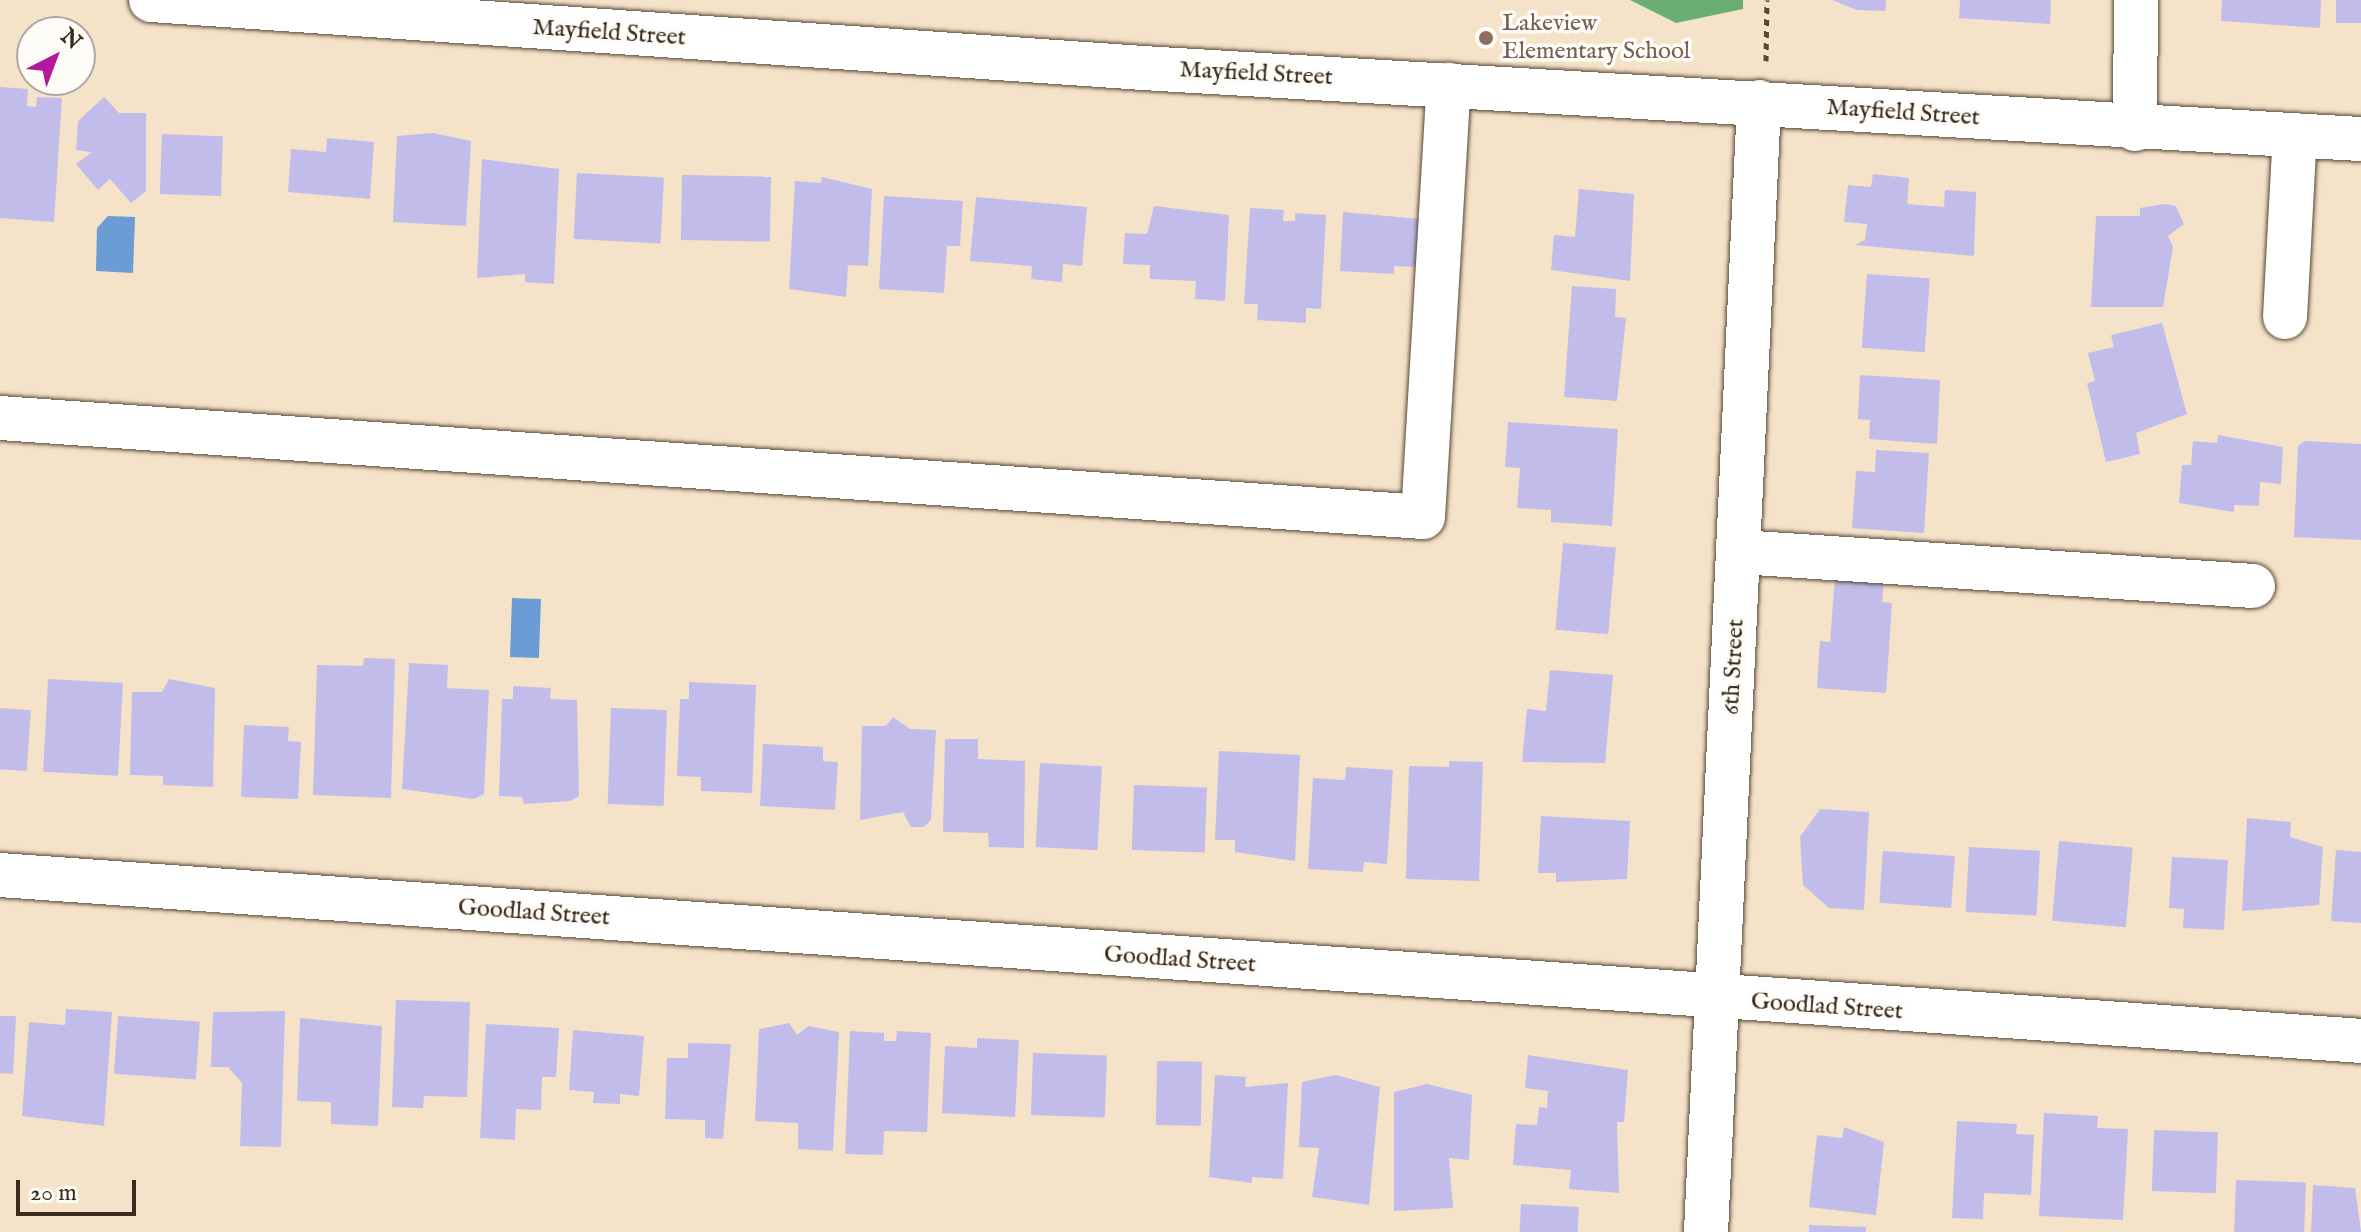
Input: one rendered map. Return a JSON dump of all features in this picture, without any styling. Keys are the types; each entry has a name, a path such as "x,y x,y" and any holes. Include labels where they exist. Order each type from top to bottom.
{"street":[{"name":"Mayfield Street","path":"151,0 1449,85 1762,82 2135,129 2361,139"},
{"path":"2135,129 2136,0"},
{"name":"6th Street","path":"1706,1232 1762,82"},
{"path":"0,418 1423,517 1449,85"},
{"path":"2285,317 2295,135"},
{"path":"1740,552 2253,586"},
{"name":"Goodlad Street","path":"0,875 1716,1000 2361,1041"}],"path":[{"path":"1762,82 1767,0"}],"green space":[{"path":"1630,0 1743,0 1743,9 1676,23"}],"water":[{"path":"108,216 135,217 133,273 96,271 97,228"},
{"path":"512,598 541,599 539,658 510,657"}],"building":[{"path":"1832,0 1886,0 1885,11 1857,10"},
{"path":"1960,0 2051,0 2050,24 1959,18"},
{"path":"2222,0 2321,0 2320,28 2221,21"},
{"path":"2336,0 2361,0 2361,23 2336,23"},
{"path":"0,87 16,88 16,96 28,96 27,106 36,107 37,97 62,98 54,222 0,218"},
{"path":"104,97 119,113 146,113 146,191 131,203 110,179 98,190 76,164 92,152 76,150 78,121"},
{"path":"433,133 471,141 466,226 393,222 397,136"},
{"path":"162,134 223,136 221,196 160,194"},
{"path":"327,138 374,142 370,199 288,192 291,149 326,152"},
{"path":"482,159 559,169 554,284 525,282 525,274 477,278"},
{"path":"577,173 664,178 660,243 574,239"},
{"path":"1873,174 1909,178 1907,204 1944,207 1945,190 1976,192 1974,256 1855,245 1865,240 1867,224 1844,222 1848,185 1871,187"},
{"path":"682,175 771,177 770,242 681,240"},
{"path":"822,177 872,189 868,266 848,265 846,297 789,289 795,181 821,183"},
{"path":"1579,189 1634,194 1630,281 1551,270 1554,235 1575,237"},
{"path":"884,196 963,201 960,246 947,246 944,293 879,289"},
{"path":"976,197 1087,207 1082,266 1063,264 1062,282 1031,279 1032,266 970,261"},
{"path":"2165,204 2176,206 2184,224 2168,236 2173,247 2163,307 2091,307 2096,216 2140,216 2140,208"},
{"path":"1154,206 1229,215 1225,301 1195,299 1196,281 1150,279 1150,265 1123,264 1125,233 1147,234"},
{"path":"1250,208 1284,210 1283,221 1295,221 1295,213 1326,215 1321,309 1306,308 1306,323 1257,320 1258,304 1244,304"},
{"path":"1343,212 1420,219 1418,267 1394,266 1394,274 1340,271"},
{"path":"1867,274 1930,278 1925,352 1862,348"},
{"path":"1572,286 1616,289 1615,317 1626,318 1617,401 1564,397"},
{"path":"2162,323 2187,414 2136,433 2140,454 2106,462 2087,383 2095,381 2088,353 2114,347 2111,335"},
{"path":"1860,375 1940,380 1937,444 1869,439 1870,420 1858,419"},
{"path":"1508,422 1618,429 1612,526 1551,522 1551,510 1517,508 1520,468 1505,467"},
{"path":"2218,435 2283,447 2281,484 2260,482 2259,506 2234,505 2234,512 2179,503 2182,465 2191,465 2193,441 2217,443"},
{"path":"2305,441 2361,444 2361,540 2294,537 2298,446"},
{"path":"1876,450 1929,453 1924,533 1852,528 1856,471 1875,472"},
{"path":"1563,543 1616,548 1608,634 1555,630"},
{"path":"1835,578 1884,581 1882,602 1892,603 1886,693 1817,688 1820,641 1830,642"},
{"path":"364,658 395,659 391,798 313,795 317,665 363,666"},
{"path":"409,663 448,665 447,688 489,690 484,794 474,799 402,789"},
{"path":"1550,670 1613,675 1605,763 1522,762 1527,709 1546,711"},
{"path":"48,679 123,683 118,776 43,772"},
{"path":"169,679 215,688 213,787 163,785 163,776 130,775 132,692 162,692"},
{"path":"689,682 756,685 752,793 701,791 701,777 677,776 680,699 689,699"},
{"path":"513,686 551,688 550,699 577,700 579,796 570,801 524,804 522,797 499,796 502,699 513,699"},
{"path":"0,708 31,710 27,771 0,769"},
{"path":"611,708 667,710 664,806 608,804"},
{"path":"893,717 910,729 936,730 931,820 924,827 911,827 903,812 860,820 862,726 886,726"},
{"path":"244,725 289,727 288,741 301,742 298,799 241,797"},
{"path":"945,739 978,739 978,759 1025,761 1024,848 989,847 988,833 943,832"},
{"path":"763,744 823,747 823,761 838,762 835,810 760,806"},
{"path":"1219,751 1300,755 1295,861 1235,852 1235,840 1215,840"},
{"path":"1449,761 1483,762 1479,881 1406,879 1409,766 1449,767"},
{"path":"1040,763 1102,766 1098,850 1036,847"},
{"path":"1346,767 1393,770 1387,864 1364,862 1363,872 1308,869 1313,778 1345,780"},
{"path":"1134,785 1207,788 1205,853 1132,850"},
{"path":"1820,809 1869,812 1864,910 1829,908 1803,885 1800,837"},
{"path":"1541,816 1630,821 1627,879 1556,882 1556,873 1538,873"},
{"path":"2247,818 2291,822 2290,837 2323,847 2319,905 2242,911"},
{"path":"2059,841 2133,847 2126,927 2052,921"},
{"path":"1969,847 2040,851 2037,916 1966,912"},
{"path":"2336,850 2361,852 2361,923 2331,921"},
{"path":"1883,851 1955,856 1951,908 1879,903"},
{"path":"2172,857 2228,860 2224,930 2183,928 2184,909 2169,908"},
{"path":"396,1000 470,1002 467,1097 424,1096 423,1108 392,1107"},
{"path":"66,1009 112,1012 104,1126 22,1116 29,1022 65,1025"},
{"path":"285,1011 281,1147 240,1146 242,1083 228,1067 211,1067 213,1012"},
{"path":"0,1016 16,1016 13,1074 0,1073"},
{"path":"118,1016 200,1022 196,1080 114,1074"},
{"path":"300,1018 382,1026 378,1126 331,1124 331,1102 297,1101"},
{"path":"789,1023 797,1035 809,1026 839,1032 833,1151 798,1149 798,1123 755,1121 759,1029"},
{"path":"486,1024 559,1028 556,1077 542,1077 541,1110 516,1109 515,1140 480,1138"},
{"path":"573,1030 644,1036 639,1096 620,1094 620,1104 593,1103 594,1092 569,1090"},
{"path":"850,1031 884,1033 884,1041 896,1041 897,1031 931,1033 927,1132 884,1131 883,1155 845,1154"},
{"path":"977,1038 1019,1040 1015,1117 942,1113 945,1046 977,1048"},
{"path":"688,1043 731,1044 723,1139 705,1138 705,1120 665,1119 667,1058 688,1058"},
{"path":"1033,1053 1107,1056 1105,1118 1031,1115"},
{"path":"1528,1055 1628,1070 1624,1122 1617,1122 1619,1193 1569,1189 1571,1170 1513,1165 1516,1124 1537,1125 1539,1107 1547,1108 1548,1091 1525,1088"},
{"path":"1157,1061 1202,1062 1201,1126 1156,1125"},
{"path":"1215,1075 1246,1077 1245,1087 1288,1083 1283,1179 1252,1177 1252,1183 1209,1177"},
{"path":"1336,1075 1380,1087 1369,1205 1312,1197 1319,1148 1299,1147 1302,1082"},
{"path":"1427,1084 1472,1095 1469,1160 1449,1158 1453,1208 1394,1211 1394,1092"},
{"path":"2044,1113 2098,1116 2097,1128 2128,1129 2123,1220 2039,1216"},
{"path":"1957,1121 2017,1124 2016,1134 2034,1135 2031,1195 1984,1193 1983,1219 1952,1218"},
{"path":"1844,1127 1884,1142 1876,1215 1809,1207 1817,1135 1842,1138"},
{"path":"2154,1130 2218,1132 2216,1193 2152,1191"},
{"path":"2236,1180 2306,1182 2304,1232 2234,1232"},
{"path":"2313,1185 2355,1188 2361,1232 2311,1232"},
{"path":"1521,1204 1579,1207 1578,1232 1520,1232"},
{"path":"1809,1225 1866,1227 1866,1232 1809,1232"}],"place":[{"name":"Lakeview Elementary School","path":"1486,38"}]}
